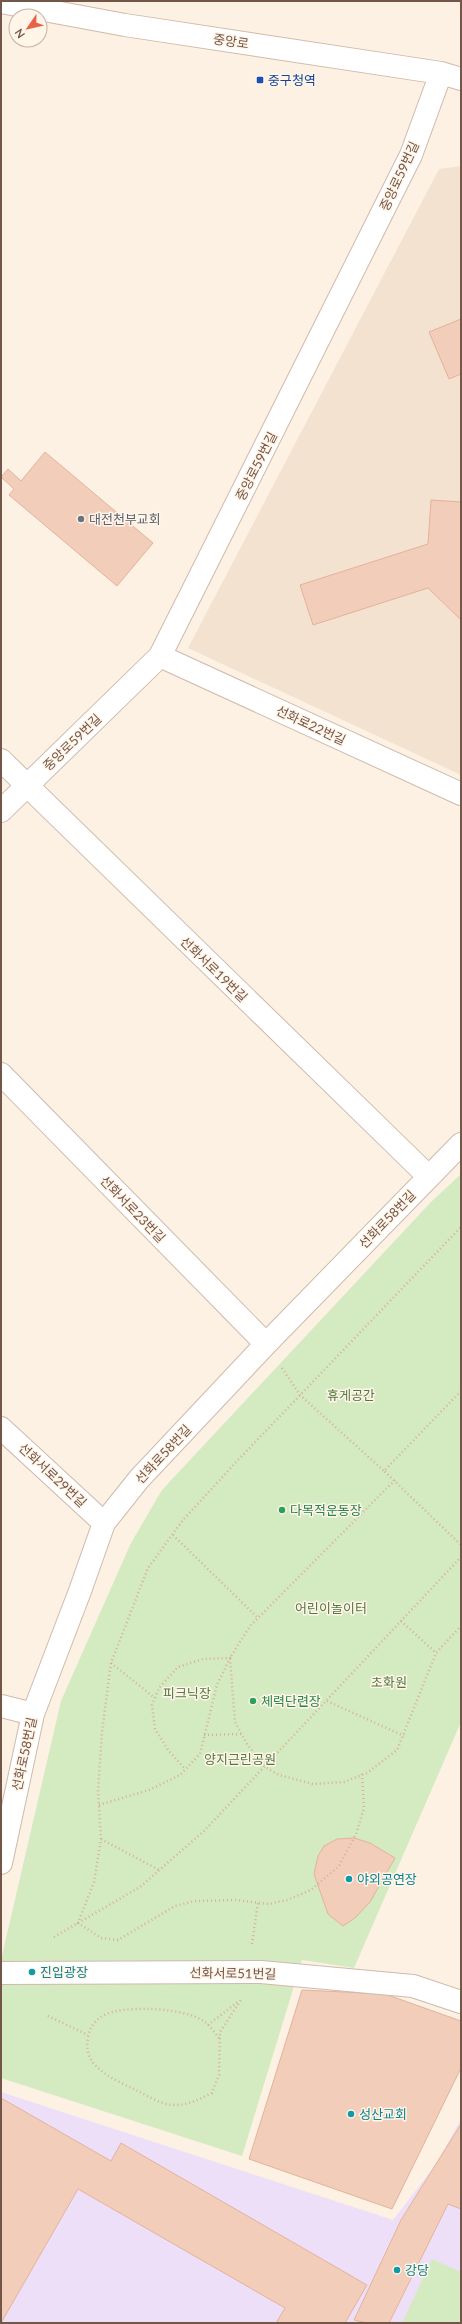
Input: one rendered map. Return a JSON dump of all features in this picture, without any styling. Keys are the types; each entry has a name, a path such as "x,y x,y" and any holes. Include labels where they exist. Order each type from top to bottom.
{"street":[{"name":"중앙로","path":"1,2 125,25 451,76"},
{"name":"중앙로59번길","path":"1,811 160,656 451,76"},
{"name":"선화로22번길","path":"160,656 461,794"},
{"name":"선화서로19번길","path":"1,760 428,1176"},
{"name":"선화서로23번길","path":"1,1074 266,1344"},
{"name":"선화로58번길","path":"2,1851 33,1714 104,1523 139,1479 266,1344 428,1176 461,1144"},
{"name":"선화서로29번길","path":"1,1428 104,1523"},
{"path":"1,1706 33,1714"},
{"name":"선화서로51번길","path":"1,1973 249,1972 413,1986 461,2002"}],"path":[{"path":"78,1923 94,1882 101,1839 99,1805 102,1732 111,1663 148,1568 172,1535 228,1471 461,1227"},
{"path":"384,1471 461,1392"},
{"path":"300,1396 395,1480 461,1545"},
{"path":"99,1805 149,1790 180,1775 200,1754 217,1685 230,1658 250,1626 395,1480"},
{"path":"172,1535 258,1618"},
{"path":"54,1937 140,1887 204,1831 265,1768 461,1557"},
{"path":"401,1621 436,1653"},
{"path":"230,1658 235,1722 265,1768 279,1775 313,1784 344,1782 362,1774 397,1750 404,1736 436,1653 461,1626"},
{"path":"185,1769 168,1750 155,1729 152,1705 158,1688 178,1667 203,1659 230,1658"},
{"path":"111,1663 155,1698"},
{"path":"327,1701 404,1736"},
{"path":"204,1735 242,1734"},
{"path":"78,1923 101,1938 118,1940 175,1906 195,1901 236,1900 268,1904 287,1900 311,1890 339,1866 356,1834 364,1808 362,1774"},
{"path":"101,1839 159,1870"},
{"path":"219,2038 204,2021 182,2013 160,2009 123,2009 99,2017 89,2030 87,2044 89,2057 94,2064 128,2087 171,2105 189,2104 212,2093 219,2075 220,2032 241,2000 249,1972 258,1903"},
{"path":"208,2025 241,2000"},
{"path":"48,2016 88,2035"}],"shaded area":[{"path":"461,166 461,775 188,648 439,169"},
{"path":"1,2092 393,2220 437,2163 461,2119 461,2323 1,2323"}],"green space":[{"name":"양지근린공원","path":"461,1174 461,1722 354,1968 302,1960 242,2156 1,2078 1,1960 61,1701 131,1543 162,1490 431,1202"},
{"path":"432,2259 461,2272 461,2323 402,2323"}],"building":[{"path":"461,319 461,374 449,379 429,332"},
{"name":"대전천부교회","path":"45,452 153,543 117,586 9,495 14,489 1,477 8,469 21,481"},
{"path":"431,500 461,502 461,620 428,588 313,625 300,585 428,544"},
{"name":"야외공연장","path":"354,1838 370,1843 395,1858 370,1902 355,1918 343,1926 328,1914 314,1874 318,1856 324,1846 337,1839"},
{"name":"성산교회","path":"302,1990 385,1994 461,2021 461,2068 392,2209 249,2159"},
{"path":"1,2098 111,2161 121,2143 367,2285 345,2323 276,2323 285,2308 78,2189 1,2323"},
{"name":"강당","path":"461,2124 461,2209 448,2204 389,2323 367,2323 354,2320 401,2220"}],"place":[{"name":"중구청역","path":"260,80"},
{"name":"대전천부교회","path":"81,519"},
{"name":"다목적운동장","path":"282,1510"},
{"name":"체력단련장","path":"253,1701"},
{"name":"야외공연장","path":"349,1879"},
{"name":"진입광장","path":"32,1972"},
{"name":"성산교회","path":"351,2114"},
{"name":"강당","path":"397,2270"}],"park label":[{"name":"휴게공간","path":"351,1395"},
{"name":"어린이놀이터","path":"331,1608"},
{"name":"초화원","path":"389,1682"},
{"name":"피크닉장","path":"187,1693"}]}
